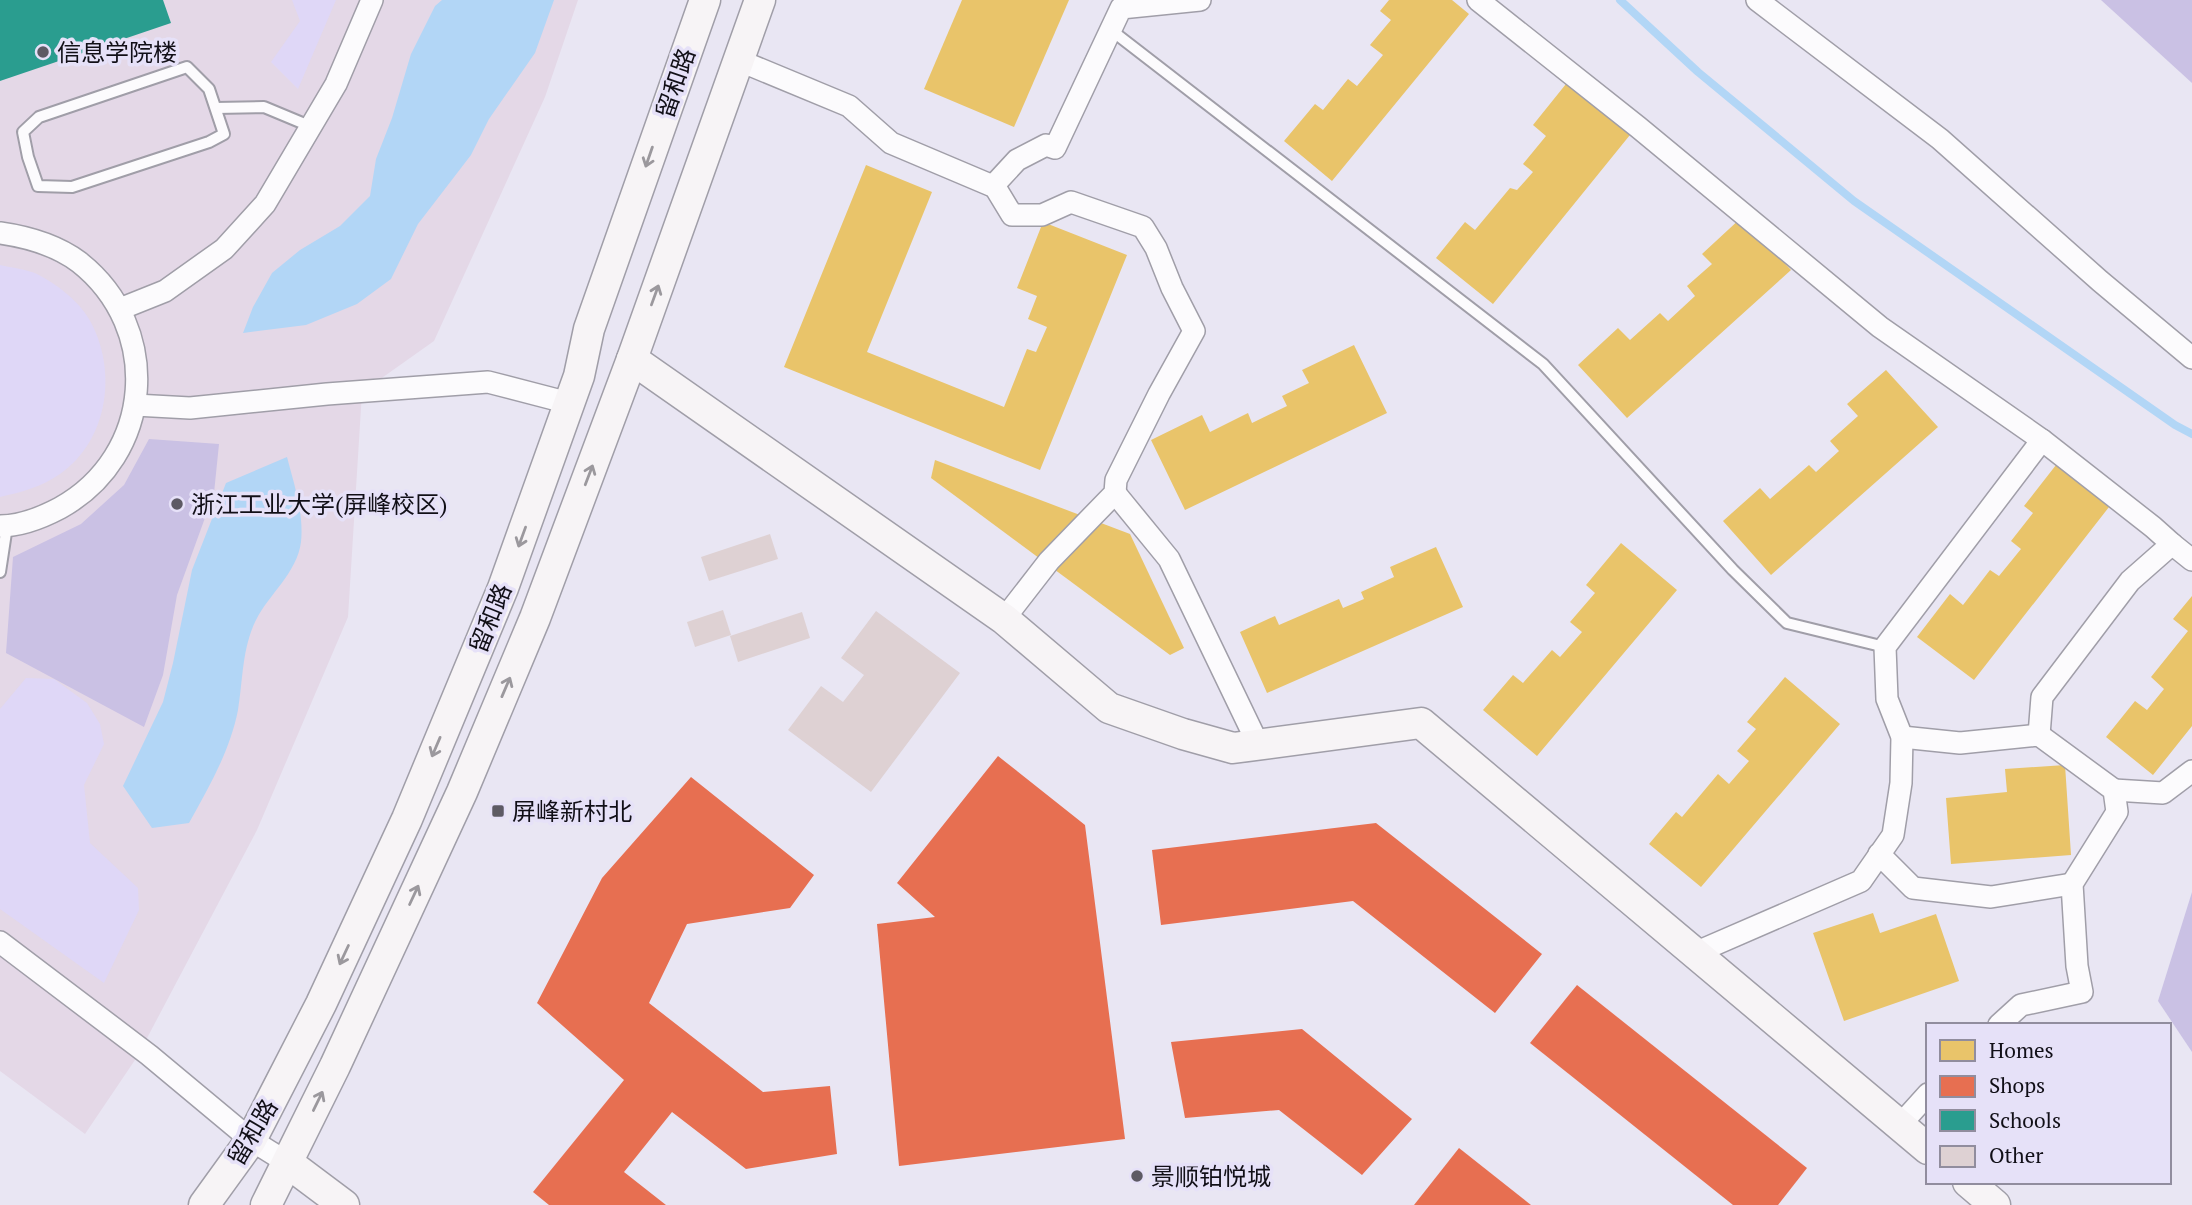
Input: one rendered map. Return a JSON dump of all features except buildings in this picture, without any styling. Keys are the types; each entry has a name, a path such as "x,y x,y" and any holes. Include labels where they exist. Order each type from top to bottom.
{"main road":[{"name":"留和路","path":"204,1205 251,1140 320,1004 407,819 503,588 579,376 589,329 705,0"},
{"name":"留和路","path":"266,1205 462,792 535,618 632,359 760,0"},
{"path":"632,359 1004,619 1109,708 1233,748 1421,723 1926,1147"},
{"path":"288,1163 344,1205"},
{"path":"1970,1184 1995,1205"}],"street":[{"path":"120,309 165,291 224,249 265,204 336,84 372,0"},
{"path":"993,186 1017,160 1046,145 1055,148 1121,8 1200,0"},
{"path":"1478,0 1880,327 2042,440 2192,559"},
{"path":"1757,0 1940,139 2100,281 2192,358"},
{"path":"738,60 849,106 891,143 993,186 1012,215 1042,215 1071,202 1143,227 1156,248 1172,288 1194,331 1116,480 1115,493 1049,561 1004,619"},
{"path":"0,233 50,245 78,261 102,283 120,309 132,340 138,372 135,405 124,441 104,473 77,499 43,517 3,526"},
{"path":"135,405 190,408 488,382 569,403"},
{"path":"1695,953 1861,881 1893,835 1901,783 1902,737 1887,699 1885,647 2042,440"},
{"path":"1115,493 1169,559 1258,744"},
{"path":"2039,735 2042,697 2130,581 2172,544"},
{"path":"1902,737 1959,743 2039,735 2114,790 2163,793 2192,771"},
{"path":"2001,1023 2021,1005 2082,992 2077,966 2072,884 2117,812 2114,790"},
{"path":"1879,854 1913,888 1991,897 2072,884"},
{"path":"0,942 149,1055 251,1140 288,1163"},
{"path":"1900,1125 1926,1096"}],"lane":[{"path":"1111,30 1543,363 1733,570 1787,623 1885,647"},
{"path":"187,67 209,89 216,107 224,134 209,142 72,187 38,186 27,157 23,132 39,117 187,67"},
{"path":"216,107 264,107 312,127"},
{"path":"0,572 3,526"}],"shaded area":[{"name":"浙江工业大学(屏峰校区)","path":"0,0 578,0 545,97 434,341 362,392 348,617 257,830 137,1057 85,1134 0,1071"},
{"path":"292,0 336,0 298,89 271,62 300,21"},
{"path":"2101,0 2192,0 2192,83"},
{"path":"0,265 37,274 79,305 98,339 104,360 105,381 104,402 98,423 77,460 46,482 0,497"},
{"path":"149,439 219,444 214,493 177,595 163,675 144,727 6,653 13,557 81,524 124,485"},
{"path":"26,678 54,679 87,703 100,724 104,744 84,785 90,843 138,888 139,910 104,983 0,909 0,709"},
{"path":"2192,892 2192,1052 2158,1001"}],"water":[{"path":"442,0 554,0 535,53 489,119 471,155 418,224 391,279 357,304 306,325 243,333 253,307 272,273 300,250 340,226 370,196 376,159 392,118 411,54 435,6"},
{"path":"287,457 301,520 301,542 294,564 251,631 234,725 204,796 189,823 152,828 123,786 163,702 192,570 226,483"}],"waterway":[{"path":"1620,0 1698,72 1854,201 2175,425 2192,434"}],"place":[{"name":"信息学院楼","path":"43,52"},
{"name":"浙江工业大学(屏峰校区)","path":"177,504"},
{"name":"屏峰新村北","path":"498,811"},
{"name":"景顺铂悦城","path":"1137,1176"}]}
